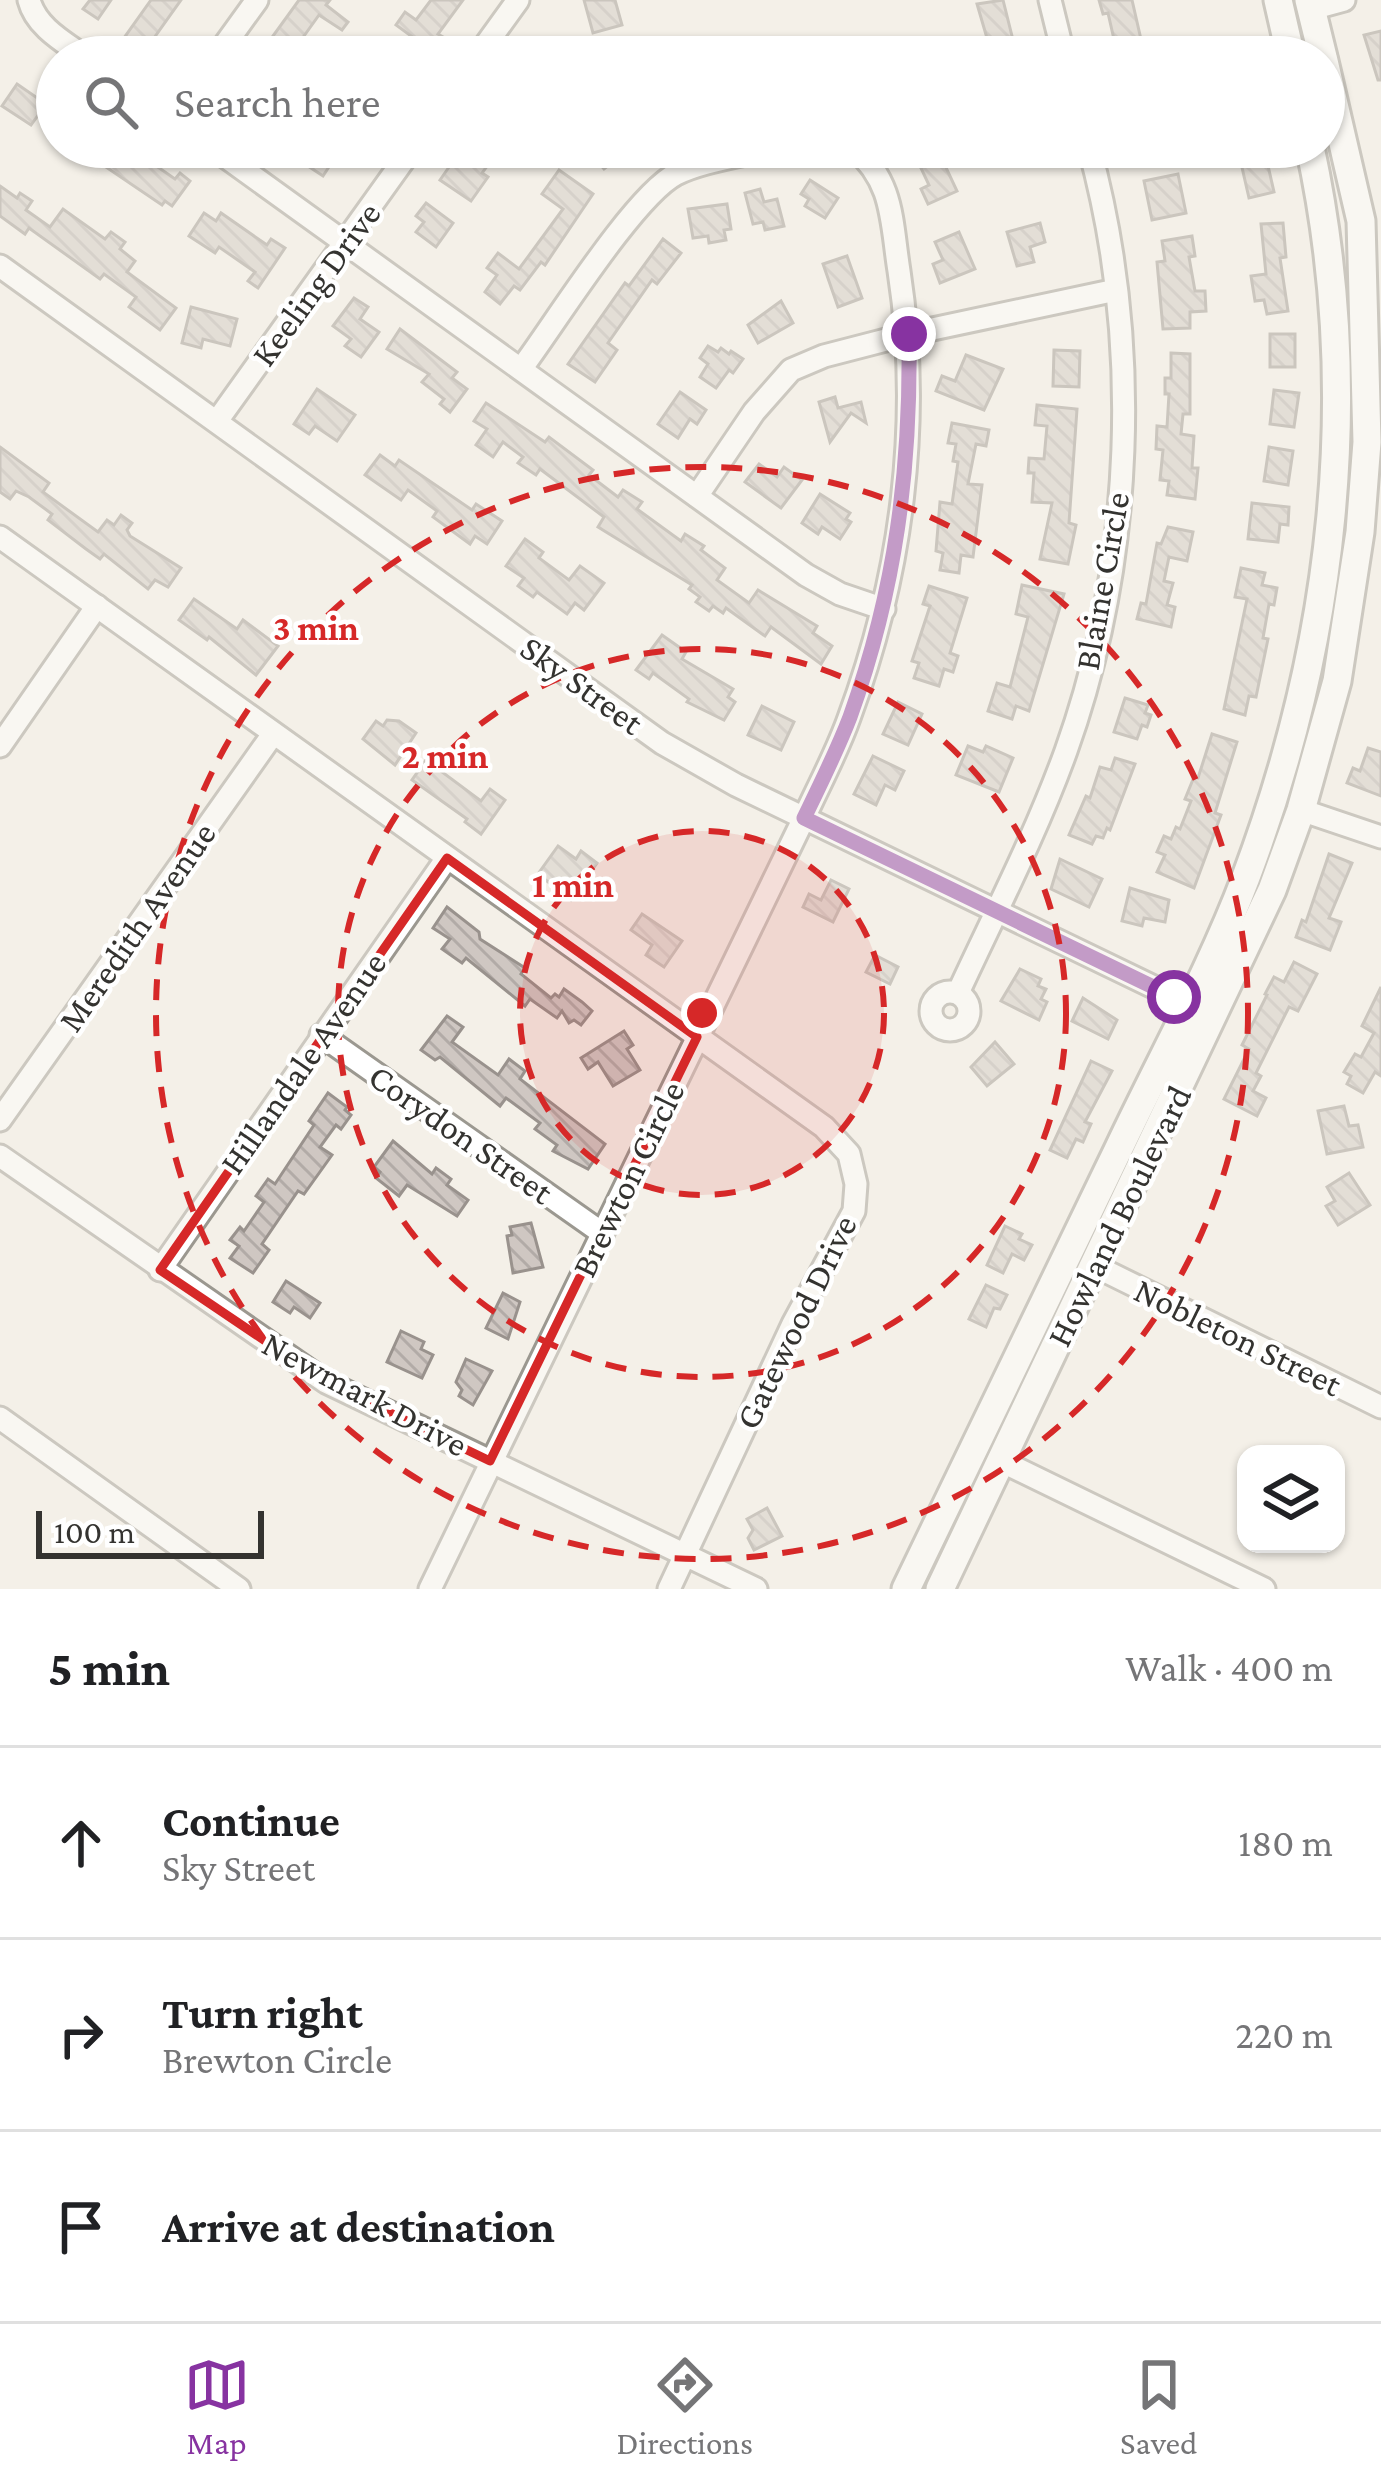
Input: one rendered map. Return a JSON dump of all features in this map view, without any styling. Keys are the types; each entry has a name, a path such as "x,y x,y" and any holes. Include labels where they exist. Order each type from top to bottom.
{"main road":[{"path":"1278,0 1286,36"},
{"name":"Howland Boulevard","path":"1310,4 1318,36"},
{"name":"Howland Boulevard","path":"940,1589 1215,1016 1272,890 1301,810 1337,681 1374,442 1363,275 1368,221 1345,138"},
{"name":"Howland Boulevard","path":"906,1589 1188,1003 1244,882 1272,802 1320,618 1335,440 1335,334 1315,168"},
{"path":"1318,184 1368,221"},
{"path":"1328,249 1363,275"}],"street":[{"path":"29,0 56,36"},
{"path":"231,36 257,0"},
{"path":"492,36 518,0"},
{"path":"1050,0 1059,36"},
{"path":"1310,4 1344,0"},
{"path":"241,168 806,575 840,594 884,609"},
{"name":"Keeling Drive","path":"218,421 398,168"},
{"path":"521,369 628,220 676,175 701,168"},
{"name":"Brewton Circle","path":"430,1589 804,818 848,722 884,609 896,554 904,476 909,334 888,198 875,168"},
{"name":"Blaine Circle","path":"958,993 1068,746 1100,629 1115,541 1123,442 1116,290 1106,207 1095,168"},
{"name":"Sky Street","path":"0,266 662,743 804,818 1215,1016"},
{"path":"697,496 754,412 791,370 824,356 909,334 1116,290"},
{"name":"Gatewood Drive","path":"0,537 824,1127 849,1154 856,1184 854,1211 793,1324 669,1589"},
{"path":"0,746 97,606"},
{"name":"Meredith Avenue","path":"0,1120 273,734"},
{"path":"1301,810 1381,837"},
{"name":"Hillandale Avenue","path":"160,1270 447,858"},
{"name":"Corydon Street","path":"321,1035 602,1232"},
{"name":"Newmark Drive","path":"0,1156 326,1382 756,1589"},
{"name":"Nobleton Street","path":"1096,1266 1381,1407"},
{"path":"0,1418 239,1589"},
{"path":"1001,1461 1264,1589"}],"highlighted area":[{"path":"447,858 697,1037 490,1461 326,1382 160,1270"}],"building":[{"path":"90,0 111,0 98,19 83,9"},
{"path":"151,0 181,0 155,36 125,36"},
{"path":"299,0 330,0 326,5 348,22 342,30 319,15 304,36 273,36"},
{"path":"431,0 463,0 438,34 441,36 411,36 396,25 405,12 416,20"},
{"path":"584,0 615,0 622,25 593,33"},
{"path":"1003,0 1012,36 986,36 977,4"},
{"path":"1099,0 1132,0 1140,36 1113,36 1108,13 1103,14"},
{"path":"1381,31 1381,80 1378,80 1364,35"},
{"path":"17,84 36,97 36,118 31,125 2,106"},
{"path":"107,168 159,168 175,179 180,173 190,181 172,206 165,201 162,205"},
{"path":"448,168 486,168 482,173 488,177 471,201 440,180"},
{"path":"921,168 946,168 957,191 928,204 921,189 929,185"},
{"path":"1242,168 1269,168 1274,192 1249,198"},
{"path":"559,170 593,194 545,265 541,262 520,290 514,286 500,304 485,292 497,275 487,268 498,253 519,269 563,209 542,194"},
{"path":"1178,174 1186,213 1152,220 1144,181"},
{"path":"810,180 838,198 825,218 805,206 809,199 801,194"},
{"path":"0,186 17,198 20,193 32,201 26,210 50,227 63,209 105,239 111,232 125,242 120,249 135,261 127,272 176,308 160,330 129,307 136,297 104,274 100,279 29,228 25,234 0,216"},
{"path":"760,189 764,202 777,199 784,226 765,230 763,222 753,224 745,193"},
{"path":"426,203 453,223 436,247 416,232 424,222 416,216"},
{"path":"727,204 731,229 724,230 726,240 709,243 708,236 693,238 688,209"},
{"path":"204,213 216,221 221,213 267,245 271,239 285,248 258,288 248,281 255,272 219,247 215,253 189,236"},
{"path":"1040,223 1045,242 1030,247 1034,262 1017,266 1007,232"},
{"path":"1283,223 1286,257 1280,258 1288,311 1267,314 1264,300 1255,301 1251,276 1266,274 1261,224"},
{"path":"959,232 975,269 940,283 933,264 943,260 935,242"},
{"path":"1192,236 1195,256 1189,257 1195,291 1205,291 1206,311 1190,312 1190,328 1163,329 1157,262 1165,261 1162,241"},
{"path":"663,239 681,253 657,284 652,280 608,343 617,350 595,382 568,364 625,283 629,286"},
{"path":"847,256 862,298 838,307 823,264"},
{"path":"354,298 368,307 360,319 379,332 361,357 345,346 351,339 333,326"},
{"path":"781,301 793,323 758,343 748,325"},
{"path":"191,307 237,319 230,346 203,339 201,348 182,343"},
{"path":"400,329 457,372 452,378 467,389 450,412 440,404 444,399 422,382 429,374 387,349"},
{"path":"1270,334 1295,334 1295,367 1270,367"},
{"path":"708,346 743,359 716,388 700,377 708,364 700,358"},
{"path":"1054,350 1080,351 1079,387 1053,386"},
{"path":"1171,353 1190,354 1190,414 1183,414 1181,434 1194,436 1195,499 1167,495 1169,481 1160,480 1163,450 1156,449 1157,426 1167,427 1165,378 1171,378"},
{"path":"966,355 1003,369 984,410 936,391 942,376 955,381"},
{"path":"317,389 355,415 337,441 315,426 309,434 294,424"},
{"path":"1274,390 1299,393 1294,427 1270,424"},
{"path":"680,392 706,410 697,424 690,419 678,438 658,424"},
{"path":"835,397 838,408 861,402 866,423 851,413 830,442 819,402"},
{"path":"486,403 545,442 549,437 593,470 589,475 618,497 623,490 642,502 637,509 681,541 685,534 704,546 701,550 725,568 717,580 749,603 758,590 817,626 813,633 832,646 821,664 771,627 765,636 726,608 723,613 713,606 709,611 696,602 700,597 689,589 692,585 598,527 604,517 540,469 536,475 518,463 523,457 503,442 493,457 476,445 487,429 474,421"},
{"path":"1037,405 1077,409 1069,523 1076,525 1068,564 1040,559 1052,503 1032,502 1034,473 1028,473 1029,458 1044,459 1047,426 1035,425"},
{"path":"952,423 989,430 986,446 976,444 968,484 982,485 973,557 961,555 959,573 940,570 943,553 936,551 940,502 952,504 958,462 953,461 956,444 948,443"},
{"path":"0,447 49,483 43,492 98,532 107,520 114,525 121,515 132,523 127,530 130,536 181,568 168,587 155,580 148,589 104,554 100,559 48,520 52,514 29,497 16,491 10,499 0,492"},
{"path":"1269,447 1293,451 1288,485 1264,481"},
{"path":"380,455 395,466 399,460 472,510 476,504 502,521 487,544 475,536 470,544 433,517 437,511 408,490 401,500 365,475"},
{"path":"759,464 777,477 784,467 802,480 781,508 745,482"},
{"path":"820,494 850,513 846,519 851,522 840,539 822,527 818,534 802,523"},
{"path":"1252,503 1289,507 1288,525 1280,524 1278,542 1248,539"},
{"path":"1168,527 1193,532 1187,561 1169,557 1164,581 1173,583 1167,605 1175,607 1171,627 1137,619 1141,603 1146,604 1157,543 1161,544"},
{"path":"525,539 543,552 539,558 569,580 580,566 604,583 584,610 575,603 567,614 537,592 533,597 518,586 524,578 506,566"},
{"path":"1241,568 1265,573 1262,585 1277,588 1274,605 1269,604 1263,638 1268,639 1256,697 1249,696 1245,715 1224,709 1247,599 1235,597"},
{"path":"1022,585 1064,594 1029,711 1016,706 1012,719 988,711 997,683 1010,687 1028,617 1016,614"},
{"path":"929,586 967,598 950,653 958,656 953,672 944,669 939,686 914,678 919,663 912,661 930,606 923,604"},
{"path":"194,599 237,629 243,620 278,646 256,675 209,637 179,620"},
{"path":"662,635 686,652 682,659 733,689 728,697 735,702 724,720 687,702 653,673 649,679 636,670"},
{"path":"1125,698 1148,705 1145,713 1151,715 1137,739 1114,732"},
{"path":"898,702 922,714 908,745 883,734"},
{"path":"762,706 794,722 781,750 748,735"},
{"path":"387,720 399,721 416,733 395,765 363,739 376,721 383,726"},
{"path":"1212,734 1237,742 1215,813 1221,815 1194,888 1157,872 1165,855 1157,852 1164,836 1171,839 1176,827 1180,829 1191,801 1185,799 1194,777 1198,778"},
{"path":"968,746 983,752 986,746 1013,758 999,792 956,775"},
{"path":"1368,748 1381,752 1381,796 1347,783 1353,768 1360,771"},
{"path":"873,756 904,771 895,790 885,785 876,805 854,794"},
{"path":"1115,758 1135,764 1110,830 1103,838 1096,836 1092,844 1069,835 1086,796 1090,798 1100,767 1111,770"},
{"path":"426,760 481,801 490,789 505,800 481,834 412,780"},
{"path":"558,846 576,859 581,851 597,863 571,900 538,874"},
{"path":"1329,854 1352,863 1329,918 1341,922 1330,950 1296,937 1302,920 1306,922"},
{"path":"1060,859 1102,879 1089,907 1051,889"},
{"path":"831,880 849,889 833,922 803,907 809,894 821,900"},
{"path":"1130,888 1169,900 1165,922 1144,918 1142,926 1122,921"},
{"path":"447,907 479,932 480,939 525,968 521,974 551,998 559,997 564,989 582,1002 592,1011 581,1025 574,1020 569,1023 562,1011 557,1018 530,999 525,1006 466,958 462,963 442,949 450,939 433,928"},
{"path":"642,914 682,941 664,967 646,955 652,945 631,930"},
{"path":"875,955 898,967 890,984 866,972"},
{"path":"1294,962 1317,974 1298,1011 1289,1007 1256,1073 1261,1076 1253,1091 1266,1098 1257,1116 1224,1099 1249,1049 1242,1045 1265,994 1274,977 1284,982"},
{"path":"1020,969 1041,979 1038,986 1046,989 1041,999 1047,1002 1039,1020 1001,1001"},
{"path":"1381,987 1381,1076 1375,1072 1363,1093 1347,1084 1351,1076 1344,1072 1355,1054 1361,1057 1374,1033 1362,1026"},
{"path":"1083,998 1117,1020 1108,1039 1072,1021"},
{"path":"447,1016 463,1027 452,1042 498,1075 509,1059 525,1071 520,1079 605,1144 588,1169 553,1151 557,1145 535,1129 540,1123 506,1098 500,1106 440,1057 435,1060 421,1050"},
{"path":"624,1031 633,1045 627,1049 640,1070 613,1086 598,1062 588,1069 581,1058"},
{"path":"995,1042 1014,1064 987,1086 971,1067"},
{"path":"1091,1061 1112,1071 1085,1122 1091,1124 1083,1142 1076,1139 1067,1158 1050,1150"},
{"path":"328,1093 351,1115 341,1129 336,1125 320,1147 332,1155 304,1194 298,1191 262,1244 269,1250 253,1273 230,1258 239,1246 230,1240 240,1227 244,1231 264,1202 256,1196 268,1179 275,1184 314,1125 309,1121"},
{"path":"1344,1106 1349,1126 1358,1125 1363,1147 1327,1154 1318,1111"},
{"path":"393,1141 432,1174 436,1168 451,1179 447,1185 468,1200 457,1216 407,1185 399,1196 376,1178 380,1172 374,1167"},
{"path":"1349,1173 1370,1205 1338,1225 1326,1206 1335,1201 1327,1187"},
{"path":"531,1223 543,1267 513,1273 510,1227"},
{"path":"1005,1226 1032,1245 1024,1260 1012,1254 1003,1273 987,1265"},
{"path":"286,1281 320,1303 310,1318 294,1307 290,1313 273,1302"},
{"path":"986,1285 1007,1295 1000,1309 994,1308 986,1327 969,1319"},
{"path":"503,1293 520,1302 508,1339 486,1328"},
{"path":"401,1331 424,1342 421,1349 433,1355 422,1378 387,1362"},
{"path":"466,1359 492,1371 473,1405 459,1396 462,1390 456,1382"},
{"path":"767,1508 782,1536 754,1550 747,1519"}],"route":[{"path":"909,334 910,400 896,554 848,722 804,818 1174,997"}]}
